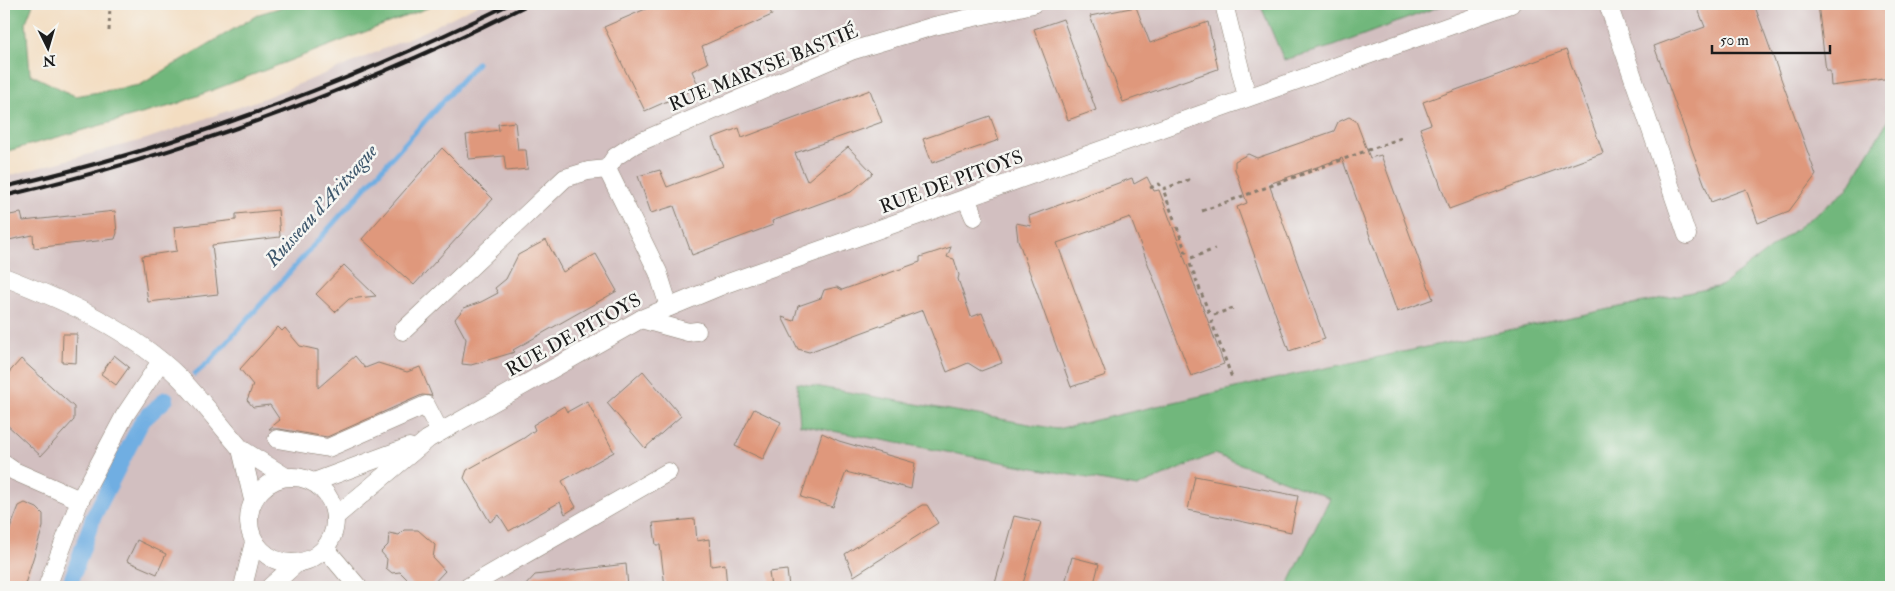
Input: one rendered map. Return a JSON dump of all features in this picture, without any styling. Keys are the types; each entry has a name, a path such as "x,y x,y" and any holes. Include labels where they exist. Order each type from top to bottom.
{"street":[{"name":"RUE MARYSE BASTIÉ","path":"607,169 615,157 628,147 851,51 934,26 1033,4"},
{"path":"1224,4 1247,97"},
{"name":"RUE DE PITOYS","path":"424,442 641,319 728,283 1511,4"},
{"path":"1608,4 1687,235"},
{"path":"403,331 565,178 588,171 607,169 658,272 669,307"},
{"path":"966,198 974,217"},
{"path":"4,277 118,329 161,361 198,397 240,449 286,477"},
{"path":"641,319 688,332 697,332"},
{"path":"47,587 80,500 125,415 161,361"},
{"path":"277,438 328,448 426,405 440,432"},
{"path":"314,482 424,442"},
{"path":"335,517 424,442"},
{"path":"240,449 253,500"},
{"path":"4,464 14,471 80,500"},
{"path":"468,587 668,472"},
{"path":"243,587 254,542 248,521 253,500 261,489 272,481 286,477 300,477 314,482 325,492 332,504 335,517 333,534 325,548 312,558 297,563 284,563 272,559 254,542"},
{"path":"325,548 358,587"},
{"path":"270,587 297,563"}],"path":[{"path":"109,31 110,4"},
{"path":"1202,211 1404,137"},
{"path":"1163,189 1191,179"},
{"path":"1150,188 1159,184 1163,189 1174,219"},
{"path":"1177,227 1189,257 1215,249"},
{"path":"1190,264 1208,311 1219,314"},
{"path":"1214,315 1236,307"},
{"path":"1211,320 1232,378"}],"shaded area":[{"path":"479,4 1891,4 1891,115 1846,191 1721,286 1292,375 1057,429 797,383 801,425 1137,487 1214,454 1330,498 1287,587 4,587 4,177 146,139 259,100 427,30"}],"green space":[{"path":"4,4 33,4 26,22 30,74 75,96 140,85 259,14 292,4 438,4 174,105 4,152"},
{"path":"1260,4 1446,4 1334,46 1284,60"},
{"path":"1891,115 1891,587 1287,587 1330,498 1214,454 1137,487 800,425 797,383 1057,429 1292,375 1721,286 1846,191"}],"building":[{"path":"657,4 767,4 772,15 702,46 708,63 692,71 699,87 645,111 604,27"},
{"path":"1696,4 1754,4 1816,175 1789,211 1758,223 1746,189 1711,202 1654,46 1705,27"},
{"path":"1818,4 1891,4 1891,78 1831,86 1830,71 1826,71"},
{"path":"1136,7 1150,43 1208,22 1218,69 1123,102 1090,16"},
{"path":"1063,19 1096,110 1068,120 1034,29"},
{"path":"1566,50 1603,153 1449,209 1420,128 1431,124 1423,102"},
{"path":"870,90 882,122 795,153 807,181 848,147 873,173 851,192 772,221 773,225 692,255 674,206 651,213 638,176 660,170 667,187 723,166 712,138 739,128 742,138"},
{"path":"990,116 999,140 932,163 923,139"},
{"path":"1349,117 1356,121 1370,158 1381,155 1433,299 1397,312 1342,158 1269,184 1325,339 1289,351 1237,207 1247,203 1235,169 1235,161 1248,154 1257,158 1334,131 1338,122"},
{"path":"515,122 518,150 526,150 528,169 506,171 504,156 469,159 466,135 499,130 498,124"},
{"path":"442,148 493,199 414,285 362,239"},
{"path":"1147,177 1154,191 1159,190 1224,364 1191,376 1130,217 1057,243 1106,375 1071,387 1018,240 1016,223 1031,226 1029,216 1132,178 1134,184"},
{"path":"278,210 280,237 212,245 218,294 148,302 142,256 177,251 174,227 236,220 236,214"},
{"path":"115,211 117,233 115,239 34,248 33,235 4,241 4,216 21,213 23,221"},
{"path":"546,240 563,272 596,254 617,291 513,350 515,352 471,365 462,364 466,339 455,319 464,308 498,293 495,288 506,279 518,255"},
{"path":"951,247 947,257 954,259 959,275 958,279 971,317 982,313 1002,363 981,371 968,363 947,372 923,310 809,352 798,349 782,317 794,321 798,306 821,298 824,290 837,287 842,290 920,262 920,257"},
{"path":"344,265 376,296 349,299 335,312 316,294"},
{"path":"278,327 282,331 285,328 300,346 318,350 318,388 355,356 365,368 378,363 407,372 420,367 432,396 422,395 327,437 269,429 280,420 270,405 253,407 247,400 253,385 240,369"},
{"path":"63,334 77,334 76,363 62,362"},
{"path":"114,355 129,367 116,385 101,374"},
{"path":"21,359 74,407 74,420 41,456 4,422 4,378"},
{"path":"643,371 681,416 645,448 607,403"},
{"path":"587,401 614,452 562,481 576,507 565,514 560,502 509,531 499,515 490,522 464,478 467,470 524,438 535,430 533,425 564,406 567,412"},
{"path":"754,409 781,422 763,459 735,446"},
{"path":"822,433 839,441 915,463 911,489 846,472 833,507 801,497"},
{"path":"1195,476 1298,496 1291,532 1188,510"},
{"path":"25,503 37,508 43,514 43,527 25,584 22,587 4,587 4,544 19,506"},
{"path":"922,505 927,505 938,523 854,576 845,554"},
{"path":"1014,516 1041,522 1022,587 994,587"},
{"path":"695,519 697,541 709,539 711,566 725,564 727,587 665,587 660,545 656,545 653,523"},
{"path":"404,530 418,530 435,545 433,558 445,571 430,587 415,587 400,572 392,573 386,568 387,559 381,552 388,545 389,533 399,535"},
{"path":"137,540 166,554 157,574 127,561"},
{"path":"1072,557 1099,564 1093,587 1064,587"},
{"path":"626,564 628,587 524,587 535,575"},
{"path":"787,570 789,587 771,587 769,572"}],"waterway":[{"name":"Ruisseau d'Aritxague","path":"195,374 210,361 477,63"},
{"name":"Ruisseau d'Aritxague","path":"69,587 93,518 142,421 166,399"}],"railway":[{"path":"4,187 134,153 262,110 388,60 510,4"},
{"path":"4,196 139,160 206,139 272,115 402,63 466,35 529,4"}]}
